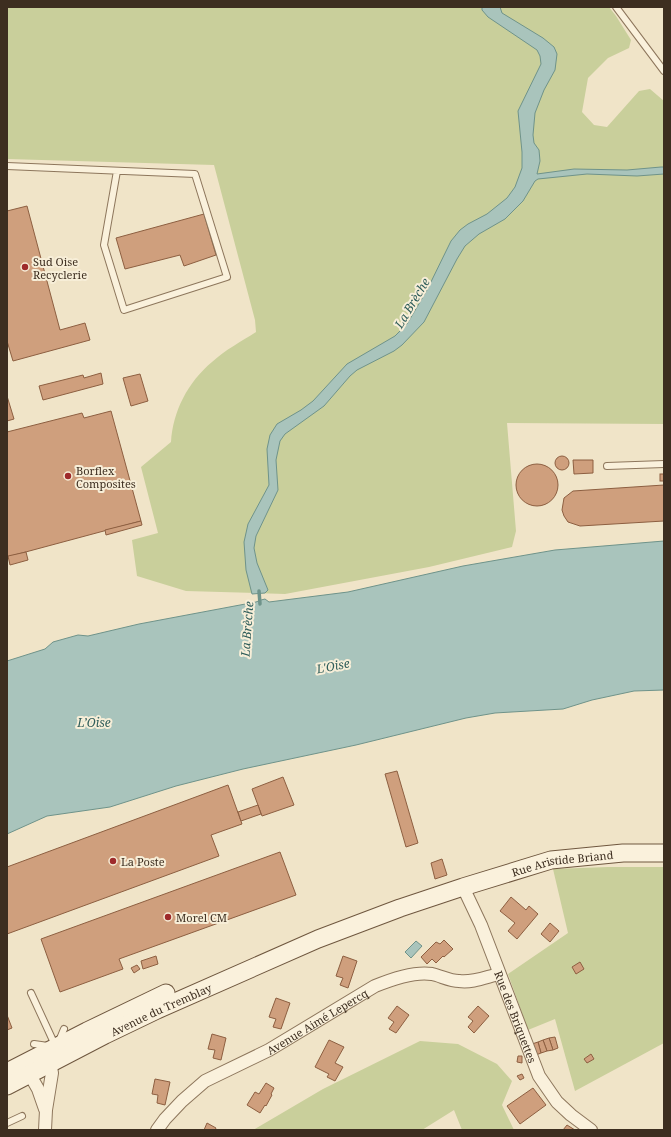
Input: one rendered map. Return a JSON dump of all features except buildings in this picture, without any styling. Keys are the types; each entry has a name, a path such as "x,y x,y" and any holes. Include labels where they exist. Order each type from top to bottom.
{"main road":[{"name":"Rue Aristide Briand","path":"463,887 551,860 622,853 664,853"},
{"name":"Avenue du Tremblay","path":"7,1086 29,1074 48,1055 105,1035 141,1017 318,939 400,908 463,887"},
{"name":"Avenue du Tremblay","path":"7,1072 29,1074"}],"street":[{"name":"Rue des Briquettes","path":"463,887 481,925 539,1076 557,1102 591,1130"},
{"name":"Avenue Aimé Lepercq","path":"157,1130 182,1101 205,1081 269,1050 375,986 390,980 416,974 430,974 458,982 472,981 499,974"},
{"path":"45,1130 48,1055"},
{"path":"29,1074 41,1095 46,1110"}],"lane":[{"path":"616,7 664,71"},
{"path":"7,166 195,174 226,277 124,310 104,245 117,171"},
{"path":"607,466 664,464"},
{"path":"31,993 48,1055"},
{"path":"48,1055 64,1029"},
{"path":"7,1123 22,1116"}],"green space":[{"path":"7,7 609,7 631,40 629,48 608,58 588,78 582,112 594,125 607,127 639,91 650,89 664,101 664,424 507,423 516,531 512,547 429,567 285,594 186,591 137,576 132,540 158,533 141,467 171,442 175,419 183,398 189,388 203,370 217,358 256,332 255,320 214,165 7,159"},
{"path":"664,867 664,1043 575,1091 555,1019 528,1030 508,974 568,933 553,869"},
{"path":"420,1041 458,1044 497,1064 512,1081 502,1105 514,1130 462,1130 454,1110 422,1130 253,1130 323,1089"}],"water":[{"path":"482,7 500,7 502,13 543,38 554,47 557,54 555,70 544,90 535,113 533,135 534,143 539,150 540,161 537,174 574,169 627,170 664,167 664,174 637,176 587,174 538,179 535,181 523,201 505,219 479,234 465,246 424,322 402,345 394,351 357,370 324,406 285,434 280,441 276,460 278,490 256,536 254,548 257,563 268,590 265,593 252,594 246,570 244,542 248,524 269,485 267,449 270,435 277,424 313,401 347,364 395,336 407,324 427,290 451,241 460,230 487,214 507,198 515,187 522,168 518,111 541,64 540,56 537,50 488,17 482,10"},
{"name":"L’Oise","path":"664,541 664,690 634,691 592,700 563,709 495,713 466,718 356,745 243,769 176,786 110,807 47,816 7,834 7,661 45,649 53,642 78,635 88,636 139,624 265,599 269,602 348,592 463,566 555,550"},
{"path":"416,941 422,946 411,958 405,952"}],"waterway":[{"name":"La Brèche","path":"259,591 260,604"}],"place":[{"name":"Sud Oise Recyclerie","path":"25,267"},
{"name":"Borflex Composites","path":"68,476"},
{"name":"La Poste","path":"113,861"},
{"name":"Morel CM","path":"168,917"}],"water label":[{"name":"L'Oise","path":"333,666"}]}
